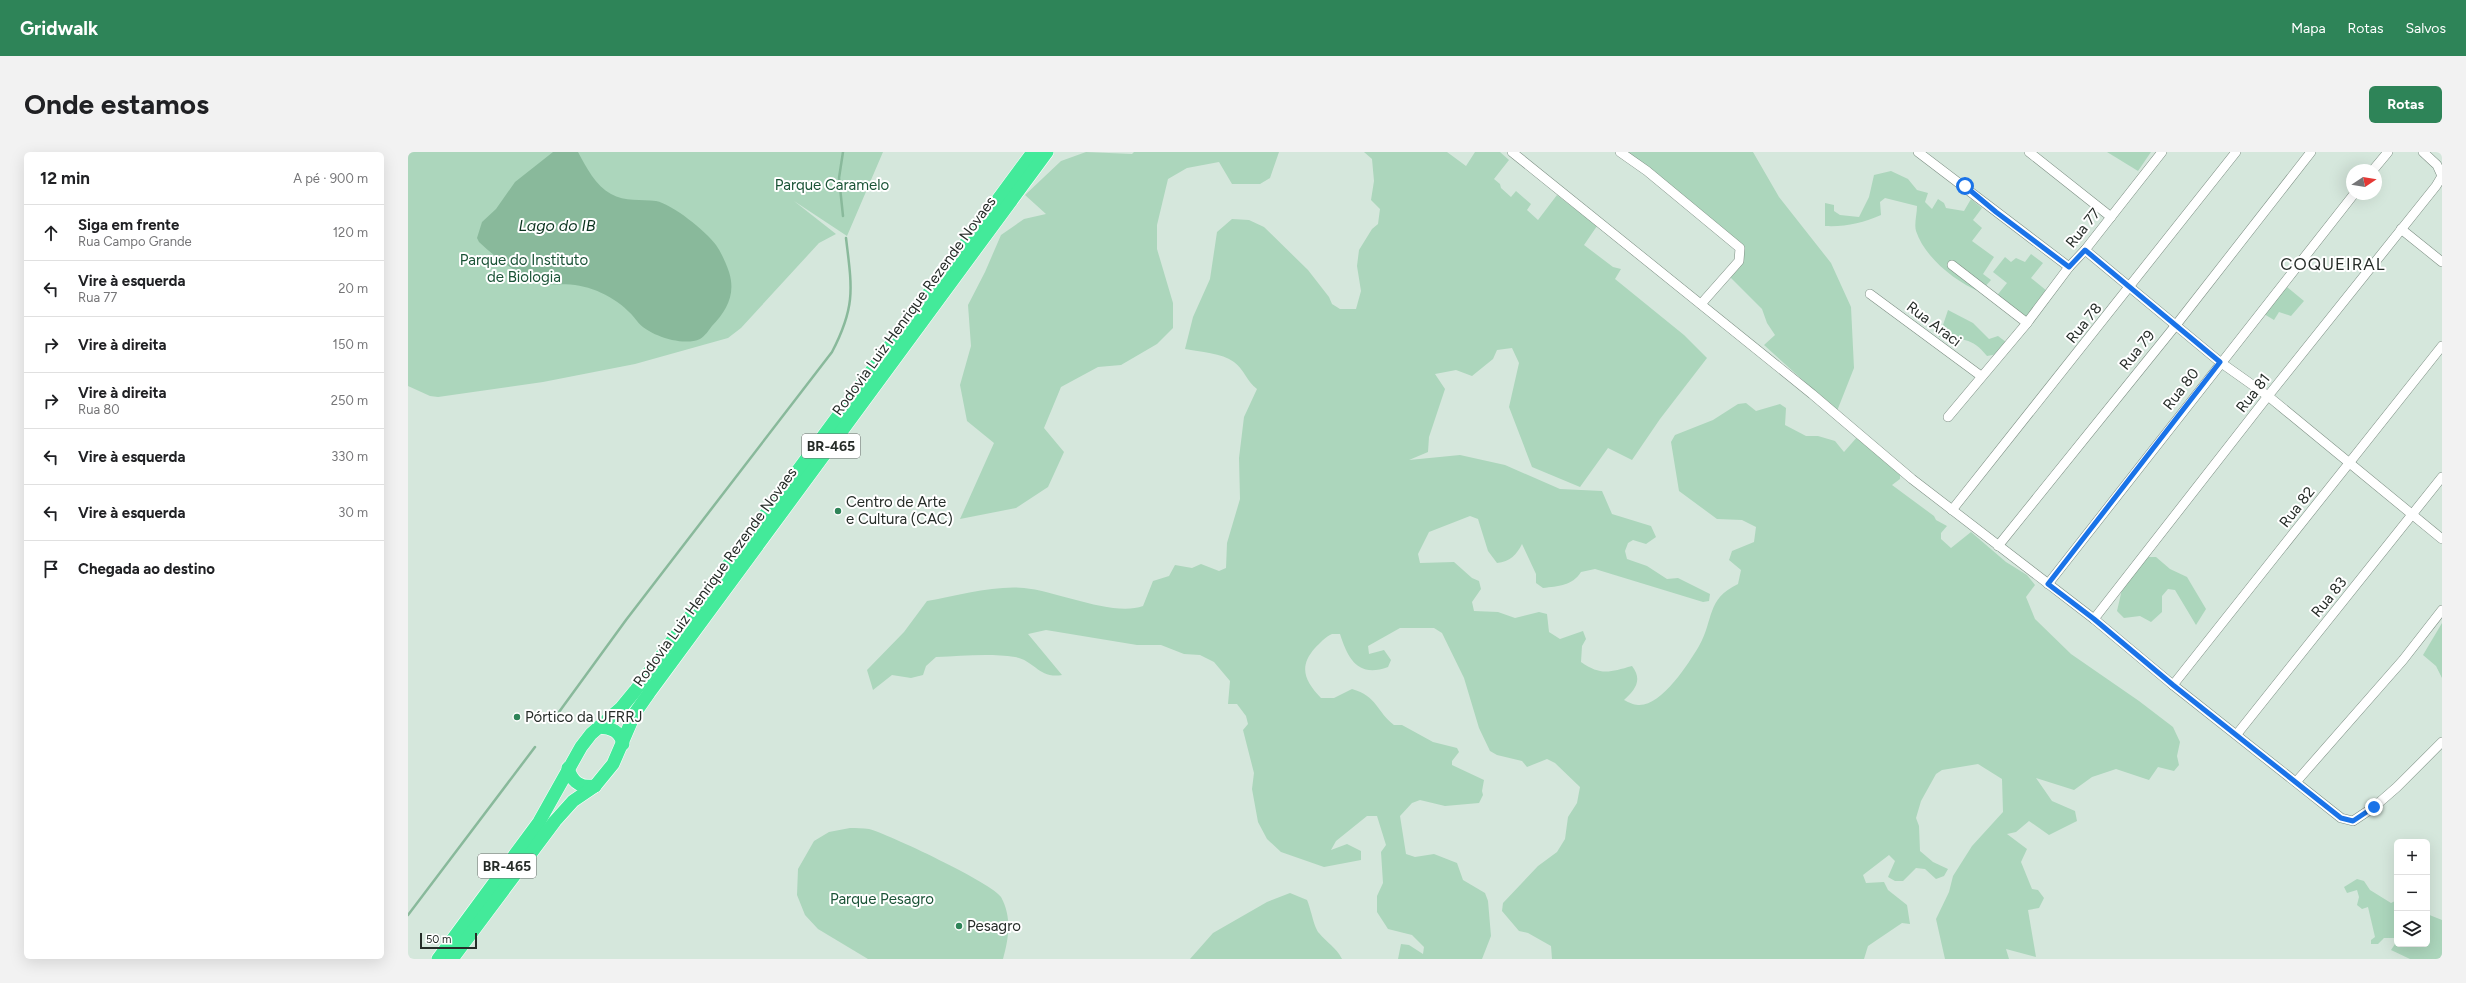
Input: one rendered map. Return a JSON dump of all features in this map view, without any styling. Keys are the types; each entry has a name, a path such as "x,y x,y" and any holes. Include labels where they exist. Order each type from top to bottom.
{"highway":[{"name":"Rodovia Luiz Henrique Rezende Novaes","path":"438,959 539,822 562,783 568,768 584,743 599,727 621,708 635,691 1033,152"},
{"name":"Rodovia Luiz Henrique Rezende Novaes","path":"452,959 555,820 573,801 595,786 614,764 635,713 649,692 1047,152"},
{"path":"599,727 608,728 618,732 623,744"},
{"path":"568,768 572,778 580,785 595,786"}],"street":[{"path":"1512,152 1701,304 1952,510 2094,619 2173,685 2237,734 2341,818 2353,821 2374,807 2397,787 2442,742"},
{"path":"1620,152 1647,171 1740,248 1738,261 1701,304"},
{"path":"1918,152 2069,267"},
{"path":"2029,152 2110,217"},
{"name":"Rua 77","path":"1948,417 2027,323 2069,267 2085,250 2162,152"},
{"name":"Rua 78","path":"1952,510 2236,152"},
{"name":"Rua 79","path":"1998,546 2176,325 2311,152"},
{"path":"2378,164 2388,152"},
{"name":"Rua 81","path":"2094,619 2268,396 2436,186 2442,176 2440,171 2423,152"},
{"name":"Rua 80","path":"2048,584 2220,362 2349,200"},
{"path":"2401,229 2442,262"},
{"path":"2085,250 2220,362 2268,396 2442,539"},
{"path":"1952,265 2027,323"},
{"name":"Rua Araci","path":"1870,294 1981,376"},
{"name":"Rua 82","path":"2173,685 2442,346"},
{"name":"Rua 83","path":"2237,734 2442,476"},
{"path":"2296,782 2402,660 2442,610"}],"green space":[{"name":"Parque do Instituto de Biologia","path":"408,152 883,152 847,236 794,201 836,234 819,243 741,328 728,338 635,364 543,382 438,397 430,396 408,386"},
{"path":"1086,152 1132,154 1134,152 1279,152 1270,178 1260,184 1232,184 1219,162 1187,168 1168,179 1157,225 1157,249 1173,303 1173,328 1157,344 1121,365 1098,367 1061,387 1044,428 1064,452 1048,487 1016,508 960,519 994,443 967,421 960,385 971,346 968,305 985,272 1001,235 1024,219 1046,214 1025,195 1061,161"},
{"path":"1364,152 1447,152 1466,166 1475,152 1500,152 1509,160 1494,179 1500,184 1501,188 1511,197 1516,191 1531,204 1527,210 1538,220 1557,195 1597,226 1584,245 1613,267 1621,269 1615,279 1684,335 1707,358 1660,419 1632,460 1608,448 1580,487 1532,467 1509,407 1519,363 1512,348 1497,350 1493,359 1472,376 1456,370 1435,374 1445,389 1429,437 1428,452 1409,460 1460,455 1505,465 1560,489 1602,491 1612,514 1651,526 1656,537 1646,544 1633,540 1628,543 1625,551 1627,559 1647,566 1667,579 1678,578 1710,594 1709,601 1703,602 1595,569 1581,572 1569,583 1543,588 1536,583 1536,574 1522,544 1512,557 1506,561 1497,563 1488,551 1478,519 1470,516 1429,532 1418,554 1420,563 1454,562 1472,578 1479,581 1481,589 1472,602 1474,611 1498,612 1515,618 1539,612 1547,614 1549,632 1560,639 1583,631 1586,639 1582,646 1581,662 1594,669 1606,672 1632,666 1637,676 1637,680 1634,689 1624,700 1638,705 1647,704 1656,699 1673,683 1699,646 1716,603 1721,596 1738,584 1741,570 1729,560 1732,551 1754,542 1756,527 1742,520 1717,519 1679,491 1671,442 1675,435 1713,420 1738,404 1746,403 1756,411 1780,404 1786,408 1785,425 1806,436 1818,436 1835,441 1844,452 1858,436 1900,473 1900,479 1892,485 1934,516 1936,520 1947,526 1941,533 1941,539 1951,548 1971,532 2006,562 2027,575 2035,585 2026,597 2035,619 2071,654 2139,701 2173,727 2180,742 2177,756 2179,765 2174,771 2158,767 2149,780 2116,769 2092,777 2074,790 2036,778 2052,801 2075,811 2077,821 2049,835 2029,821 2016,832 2007,834 2027,849 2021,862 2032,889 2038,890 2044,898 2039,908 2028,910 2036,957 2006,949 2009,959 1945,959 1936,919 1949,892 1953,876 1972,846 2003,812 2002,779 1978,764 1942,770 1936,774 1921,801 1916,818 1919,826 1920,851 1933,862 1948,869 1944,876 1936,879 1925,869 1916,868 1903,881 1895,881 1888,877 1895,861 1889,855 1863,875 1866,883 1884,882 1888,890 1907,905 1910,924 1902,923 1868,946 1864,959 1552,959 1551,946 1528,933 1519,931 1502,911 1503,903 1538,866 1557,852 1565,839 1568,817 1577,803 1580,787 1555,763 1547,759 1527,767 1522,761 1497,755 1490,751 1479,728 1464,678 1442,633 1434,628 1400,628 1368,646 1369,654 1384,650 1391,660 1388,667 1378,670 1369,670 1356,664 1347,651 1340,634 1332,634 1315,648 1307,661 1305,668 1311,686 1321,698 1334,698 1352,689 1360,692 1372,700 1388,720 1394,725 1402,725 1433,742 1457,748 1459,752 1452,761 1452,765 1484,780 1482,791 1483,795 1479,803 1445,806 1420,800 1412,803 1400,816 1406,854 1415,857 1434,854 1457,863 1463,880 1485,893 1488,901 1491,936 1482,959 1398,959 1401,944 1409,945 1423,954 1424,947 1412,935 1388,929 1377,912 1377,896 1383,883 1381,852 1386,845 1377,816 1367,816 1336,841 1331,850 1347,844 1361,851 1361,860 1324,867 1281,852 1267,839 1258,822 1252,789 1254,773 1243,730 1248,724 1246,716 1237,704 1228,704 1230,681 1214,662 1200,655 1184,654 1161,645 1137,645 1046,630 1028,634 1062,675 1042,672 1022,659 1015,657 985,655 936,657 926,666 923,675 911,678 892,675 873,690 867,670 904,632 927,601 988,589 1013,587 1037,590 1101,606 1131,609 1143,606 1153,581 1169,576 1175,565 1192,568 1201,564 1219,571 1226,568 1227,543 1240,499 1239,458 1244,417 1257,389 1240,368 1229,359 1204,352 1185,349 1193,317 1210,279 1217,232 1232,219 1249,220 1264,227 1308,270 1329,297 1332,304 1340,309 1356,309 1361,291 1357,266 1359,250 1372,229 1378,224 1380,209 1371,200 1374,181 1372,159"},
{"path":"1626,152 1753,152 1779,197 1831,263 1851,307 1854,368 1837,411 1764,345 1775,335 1767,323 1762,309 1730,277 1745,248 1684,196"},
{"path":"2107,152 2151,152 2138,171"},
{"path":"1891,171 1908,179 1917,190 1928,193 1925,202 1932,209 1938,199 1944,203 1946,208 1964,211 1971,199 1982,208 1973,220 1982,228 1972,241 1994,257 1983,274 1991,280 1980,292 1961,282 1942,268 1926,250 1920,241 1915,228 1917,206 1885,198 1880,202 1881,215 1854,224 1825,226 1825,203 1834,205 1834,211 1840,215 1859,217 1869,197 1874,175"},
{"path":"2031,254 2043,263 2031,278 2047,291 2023,321 1995,298 2007,283 1993,272 2005,257 2011,262 2016,258 2025,262"},
{"path":"2287,287 2304,301 2291,316 2279,312 2274,320 2264,314"},
{"path":"1948,310 1973,323 1989,339 1998,336 2006,342 1998,354 1987,356 1976,345 1966,340 1939,337"},
{"path":"2148,557 2156,557 2170,569 2187,577 2206,609 2196,625 2175,590 2168,589 2162,596 2162,612 2151,622 2140,616 2124,618 2117,611 2123,585"},
{"path":"2442,623 2442,678 2436,666 2423,655"},
{"name":"Parque Pesagro","path":"850,828 869,829 896,839 980,881 994,891 1001,897 1007,912 1008,935 1003,959 868,959 818,929 805,915 797,895 798,869 814,841 829,832"},
{"path":"2357,879 2364,881 2370,890 2391,903 2394,902 2394,938 2384,938 2378,944 2371,944 2371,940 2375,937 2368,907 2362,909 2357,905 2359,897 2357,890 2347,893 2344,887"},
{"path":"1290,893 1307,900 1317,931 1337,951 1342,959 1190,959 1213,933 1267,902"},
{"path":"2430,915 2442,920 2442,959 2410,959 2391,950 2394,946 2394,947 2430,947"}],"water":[{"name":"Lago do IB","path":"553,152 578,152 592,176 606,191 616,197 663,203 688,219 705,233 716,245 729,272 731,280 731,295 722,314 702,338 684,342 675,341 657,335 642,326 625,308 609,297 592,289 571,284 546,284 533,280 508,266 479,242 477,238 482,222 496,209 515,182"}],"waterway":[{"path":"843,152 839,178 843,216"},
{"path":"559,712 626,620 832,352 840,336 849,309 851,284 846,238"},
{"path":"408,915 535,747"}],"place":[{"name":"Centro de Arte e Cultura (CAC)","path":"838,511"},
{"name":"Pórtico da UFRRJ","path":"517,717"},
{"name":"Pesagro","path":"959,926"}],"district":[{"name":"COQUEIRAL","path":"2333,264"}],"route":[{"path":"1965,186 1996,212 2069,267 2085,250 2220,362 2048,584 2094,619 2173,685 2237,734 2341,818 2347,821 2353,821 2374,807"}],"park label":[{"name":"Parque Caramelo","path":"832,185"}]}
